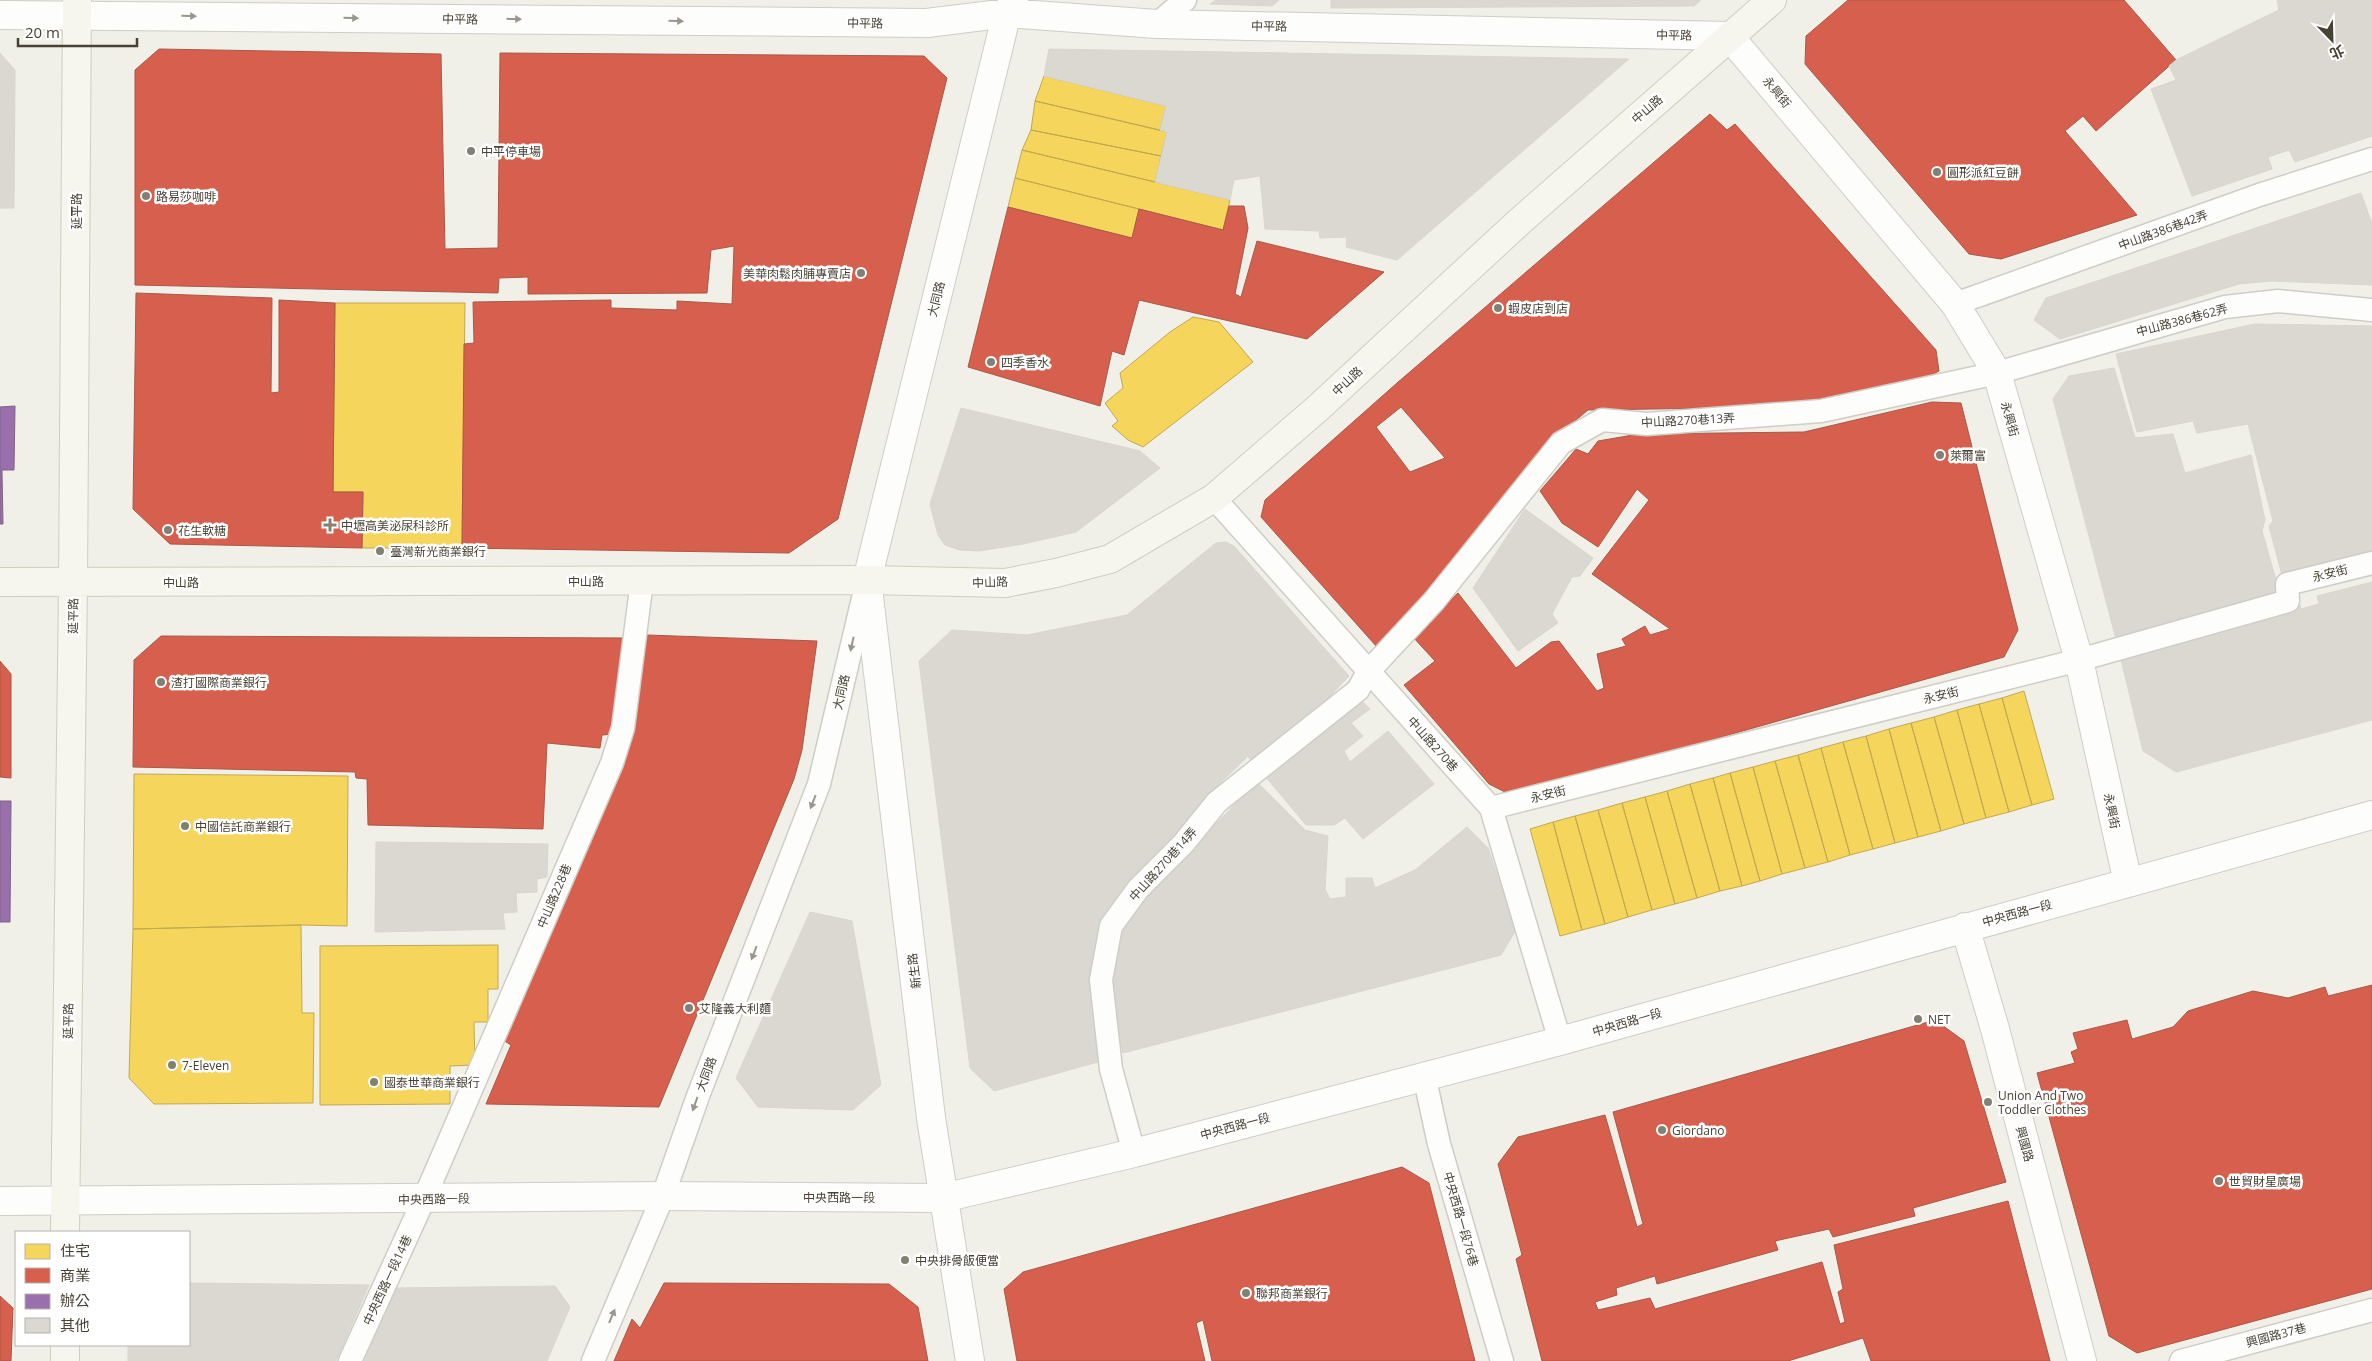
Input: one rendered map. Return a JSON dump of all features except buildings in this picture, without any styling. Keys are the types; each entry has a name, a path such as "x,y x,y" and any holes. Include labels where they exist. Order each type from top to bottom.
{"main road":[{"name":"中山路","path":"0,582 867,580 1005,583 1056,573 1110,559 1214,498 1318,408 1519,222 1772,0"},
{"name":"延平路","path":"65,1231 73,582 77,8"},
{"path":"65,1346 65,1361"}],"street":[{"name":"中平路","path":"0,15 77,8 928,23 1011,7 1158,24 1729,36"},
{"name":"大同路","path":"867,580 1011,7"},
{"name":"永興街","path":"1729,36 1955,304 1997,373 2079,660 2128,883"},
{"name":"新生路","path":"867,580 930,1110 970,1361"},
{"name":"中央西路一段","path":"0,1201 424,1200 663,1196 943,1198 1134,1153 1424,1075 1560,1041 2372,815"},
{"name":"興國路","path":"1965,927 1995,1029 2082,1361"}],"lane":[{"path":"1158,24 1185,0"},
{"name":"中山路386巷42弄","path":"1955,304 2259,195 2372,159"},
{"name":"中山路386巷62弄","path":"1997,373 2225,307 2278,301 2372,310"},
{"name":"中山路270巷13弄","path":"1368,672 1434,600 1561,443 1602,420 1646,424 1821,410 1997,373"},
{"name":"中山路270巷","path":"1214,498 1491,808 1560,1041"},
{"name":"永安街","path":"1491,808 2079,660 2288,601 2287,584 2372,562"},
{"name":"大同路","path":"593,1361 663,1196 698,1096 819,784 867,580"},
{"name":"中山路228巷","path":"424,1200 612,763 623,728 642,581"},
{"name":"中山路270巷14弄","path":"1134,1153 1111,1069 1101,980 1111,926 1138,889 1183,844 1217,802 1358,690 1368,672"},
{"name":"中央西路一段76巷","path":"1424,1075 1439,1144 1502,1361"},
{"name":"中央西路一段14巷","path":"350,1361 424,1200"},
{"name":"興國路37巷","path":"2181,1361 2372,1310"}],"place":[{"name":"中平停車場","path":"471,151"},
{"name":"圓形派紅豆餅","path":"1937,172"},
{"name":"路易莎咖啡","path":"146,196"},
{"name":"美華肉鬆肉脯專賣店","path":"861,273"},
{"name":"蝦皮店到店","path":"1498,308"},
{"name":"四季香水","path":"991,362"},
{"name":"萊爾富","path":"1940,455"},
{"name":"中壢高美泌尿科診所","path":"330,525"},
{"name":"花生軟糖","path":"168,530"},
{"name":"臺灣新光商業銀行","path":"380,551"},
{"name":"渣打國際商業銀行","path":"161,682"},
{"name":"中國信託商業銀行","path":"185,826"},
{"name":"艾隆義大利麵","path":"689,1008"},
{"name":"NET","path":"1918,1019"},
{"name":"7-Eleven","path":"172,1065"},
{"name":"國泰世華商業銀行","path":"374,1082"},
{"name":"Union And Two Toddler Clothes","path":"1988,1102"},
{"name":"Giordano","path":"1662,1130"},
{"name":"世貿財星廣場","path":"2219,1181"},
{"name":"中央排骨飯便當","path":"905,1260"},
{"name":"聯邦商業銀行","path":"1246,1293"}]}
